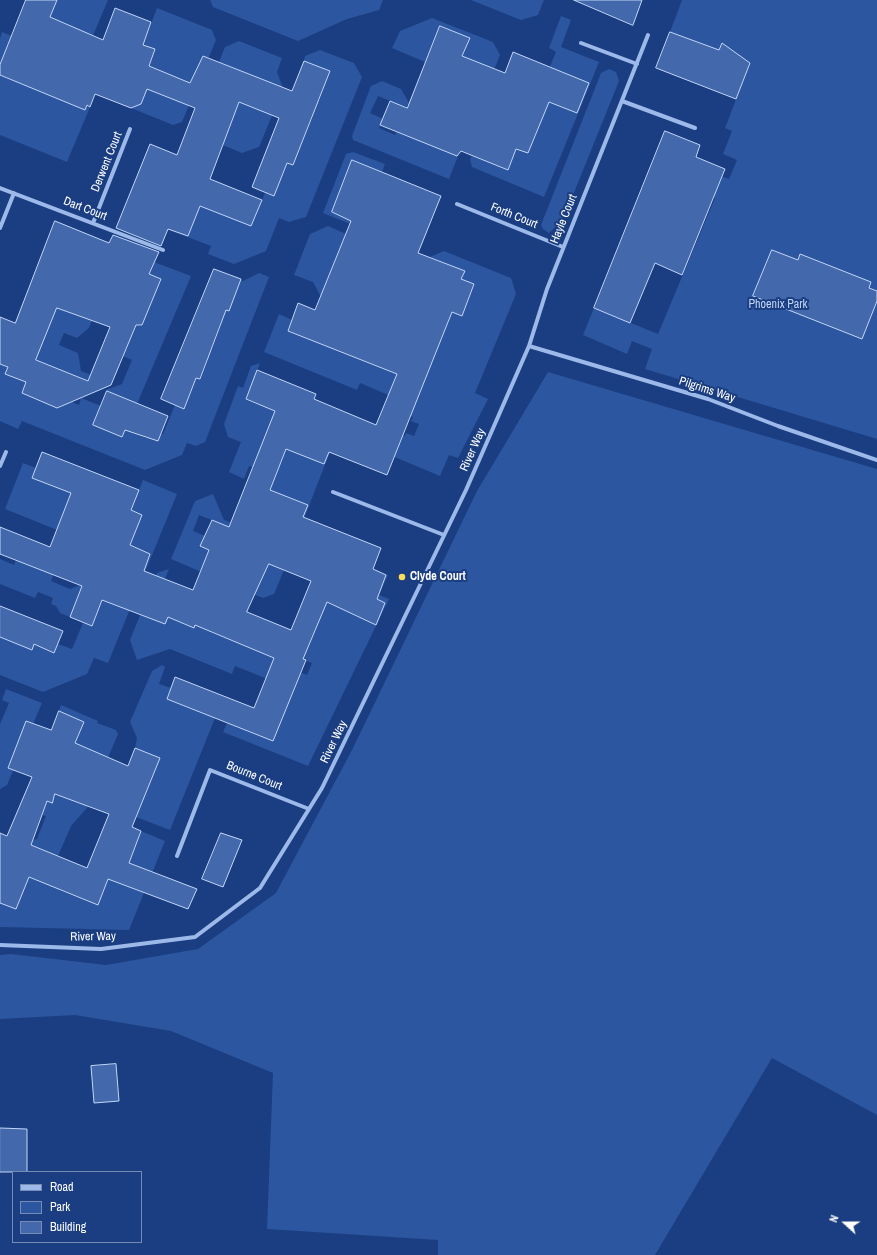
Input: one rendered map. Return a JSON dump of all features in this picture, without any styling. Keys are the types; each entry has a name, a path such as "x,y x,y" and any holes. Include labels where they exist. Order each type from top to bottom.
{"street":[{"name":"Hayle Court","path":"529,346 547,288 648,35"},
{"path":"581,43 637,64"},
{"path":"622,101 695,128"},
{"name":"Derwent Court","path":"93,223 130,130"},
{"name":"Dart Court","path":"0,188 162,250"},
{"path":"0,228 14,193"},
{"name":"Forth Court","path":"457,204 563,247"},
{"name":"Pilgrims Way","path":"529,346 708,399 778,426 877,460"},
{"name":"River Way","path":"0,945 101,949 195,937 260,888 322,788 444,535 529,346"},
{"path":"0,466 6,452"},
{"path":"333,492 444,535"},
{"name":"Bourne Court","path":"177,856 210,770 309,809"}],"green space":[{"path":"57,0 108,0 81,64 47,13"},
{"path":"210,0 383,0 379,10 347,19 298,41 213,7"},
{"path":"471,0 544,0 538,15 521,20"},
{"name":"Phoenix Park","path":"682,0 877,0 877,439 645,369 652,349 632,341 627,354 583,335 594,308 658,334 715,198 685,184 693,165 729,179 737,160 723,154 732,131 725,128 750,63 670,32"},
{"path":"157,8 212,30 216,40 182,122 173,125 126,106 148,68 155,50 143,45"},
{"path":"561,16 571,20 561,47 599,62 544,197 472,167 470,159 472,156 508,170 516,149 528,153 535,136 541,88 556,52 549,48"},
{"path":"432,18 493,42 500,55 487,87 462,57 470,38 440,26 425,62 392,48 400,31"},
{"path":"2,32 12,36 0,65 0,39"},
{"path":"239,41 282,58 277,72 283,88 219,62 225,47"},
{"path":"320,50 354,63 362,77 306,217 289,222 279,218 266,251 234,264 208,254 211,246 143,220 160,176 255,217 265,193 274,196 287,163 293,165 313,116 303,112 309,98 319,101 330,71 304,61 305,56"},
{"path":"609,69 616,72 619,81 563,220 549,233 543,229 541,225 601,73"},
{"path":"0,75 57,98 59,94 90,107 67,162 0,135"},
{"path":"382,81 401,89 409,103 406,107 378,96 370,113 383,119 379,128 395,135 401,121 460,151 449,179 353,140 352,136 371,86"},
{"path":"208,90 240,103 242,99 274,111 259,147 242,153 191,132"},
{"path":"353,152 385,164 382,172 352,160 345,178 402,207 432,219 422,245 412,249 323,213 346,154"},
{"path":"328,226 346,234 321,297 313,282 294,275 310,234"},
{"path":"72,228 121,247 89,328 77,338 64,333 59,345 78,353 81,371 91,375 88,381 14,351"},
{"path":"444,251 511,278 516,294 475,393 488,399 458,458 449,455 440,476 385,453 394,432 405,436 406,433 414,436 419,424 411,421 413,417 402,413 452,312 462,316 468,299 456,294 464,271 430,257"},
{"path":"154,262 191,276 137,404 106,391 122,384 132,360 123,356 136,325 141,326 161,279 149,274"},
{"path":"259,273 269,277 205,442 196,446 187,443 182,455 145,470 22,421 18,429 0,421 0,364 8,367 6,373 38,387 51,406 57,408 63,406 65,399 79,405 81,398 101,406 93,425 109,432 113,420 127,430 146,438 163,434 175,405 184,409 196,378 201,379 208,360 199,356 212,349 222,322 215,319 232,276 243,281"},
{"path":"279,314 292,320 288,331 391,372 405,366 393,397 360,383 357,390 264,352"},
{"path":"260,363 246,400 259,405 260,403 337,434 303,521 255,521 286,450 263,442 253,467 249,466 244,479 229,472 241,442 228,437 224,424 238,386 243,388 251,366"},
{"path":"548,372 877,469 877,1115 772,1058 655,1255 438,1255 438,1240 267,1229 273,1073 171,1031 75,1015 0,1019 0,955 11,954 106,965 198,949 276,893 353,748 477,491"},
{"path":"23,463 36,468 32,478 50,485 52,480 83,493 67,534 5,509"},
{"path":"143,480 177,494 108,663 94,658 87,674 43,692 0,675 0,637 9,634 54,652 58,644 72,649 83,623 92,626 105,593 129,562 135,547 121,541 135,532 142,515 131,510"},
{"path":"213,494 224,520 230,522 229,527 199,515 193,531 205,536 200,546 209,550 206,557 252,557 284,570 274,594 263,598 171,559 195,501"},
{"path":"343,557 388,575 379,595 389,599 308,766 223,732 227,723 262,737 271,715 299,672 307,675 312,663 295,656 303,635 312,638"},
{"path":"0,559 14,565 16,560 57,565 51,581 70,589 83,584 70,617 60,613 56,606 51,604 53,598 38,592 35,598 0,584"},
{"path":"169,569 158,595 185,618 183,624 194,628 196,623 213,633 270,656 282,651 270,680 235,666 232,674 170,649 137,660 130,640 157,573"},
{"path":"162,665 165,667 159,684 171,688 167,699 215,718 170,830 136,817 144,797 135,793 151,754 135,748 137,738 130,722 152,671"},
{"path":"6,689 42,703 7,785 0,789 0,724 9,703 2,700"},
{"path":"61,705 98,721 97,723 116,730 118,734 87,808 71,826 58,856 28,844 29,841 37,839 46,816 42,815 47,801 52,803 84,722 59,711"},
{"path":"141,831 165,841 129,930 0,927 0,854 63,880 59,890 98,905 108,879 120,883"}],"building":[{"path":"26,0 57,0 50,17 103,40 115,8 151,22 143,45 155,49 149,66 190,83 203,56 292,91 304,61 330,71 293,165 287,163 274,196 252,187 279,118 239,102 210,179 262,200 251,226 200,206 188,236 168,229 161,246 116,228 150,144 177,155 195,108 147,89 141,104 131,108 95,94 90,107 87,105 85,110 0,75 0,65"},
{"path":"574,0 642,0 633,25"},
{"path":"440,26 470,38 462,56 505,73 513,52 589,83 577,113 549,102 528,153 516,149 508,170 461,151 457,156 380,125 390,101 407,108"},
{"path":"670,32 719,50 722,43 750,63 736,99 656,68"},
{"path":"665,131 700,145 696,157 725,169 682,275 655,263 630,323 594,308"},
{"path":"352,160 441,196 418,253 465,271 461,279 474,284 462,316 452,312 387,475 329,452 324,464 286,449 270,490 308,505 303,517 381,548 373,569 386,575 377,599 385,603 376,625 327,602 303,659 306,660 273,741 167,699 175,677 254,708 274,658 195,625 194,628 168,617 165,624 102,600 92,626 70,617 82,586 0,554 0,527 50,547 71,493 32,478 42,452 139,490 131,510 142,515 130,545 150,554 144,571 193,590 209,550 200,546 212,520 229,527 275,411 246,399 257,370 316,394 314,399 376,425 397,374 288,331 298,303 315,310 351,221 332,212","holes":["269,564 311,581 291,630 247,612"]},
{"path":"55,221 109,243 113,235 159,252 149,274 161,279 142,325 136,325 111,385 57,408 22,393 26,382 5,374 8,367 0,364 0,317 15,323","holes":["57,308 110,327 88,381 36,360"]},
{"path":"772,250 798,260 800,254 871,282 869,288 877,291 877,301 862,339 753,296"},
{"path":"214,269 241,279 229,311 226,310 200,379 196,378 184,409 161,399"},
{"path":"107,391 168,416 158,441 125,430 122,437 93,425"},
{"path":"0,606 63,631 54,653 34,644 32,650 0,637"},
{"path":"59,711 84,722 75,743 128,766 135,748 160,758 132,827 141,831 129,863 197,889 188,909 108,879 98,905 29,877 16,909 0,903 0,833 7,836 32,777 8,768 26,721 51,730","holes":["55,794 109,814 87,868 31,845 47,801 52,803"]},
{"path":"221,833 242,840 223,887 202,879"},
{"path":"116,1064 119,1101 94,1103 91,1066"},
{"path":"0,1128 27,1129 27,1171 0,1172"}],"place":[{"name":"Clyde Court","path":"402,577"}]}
